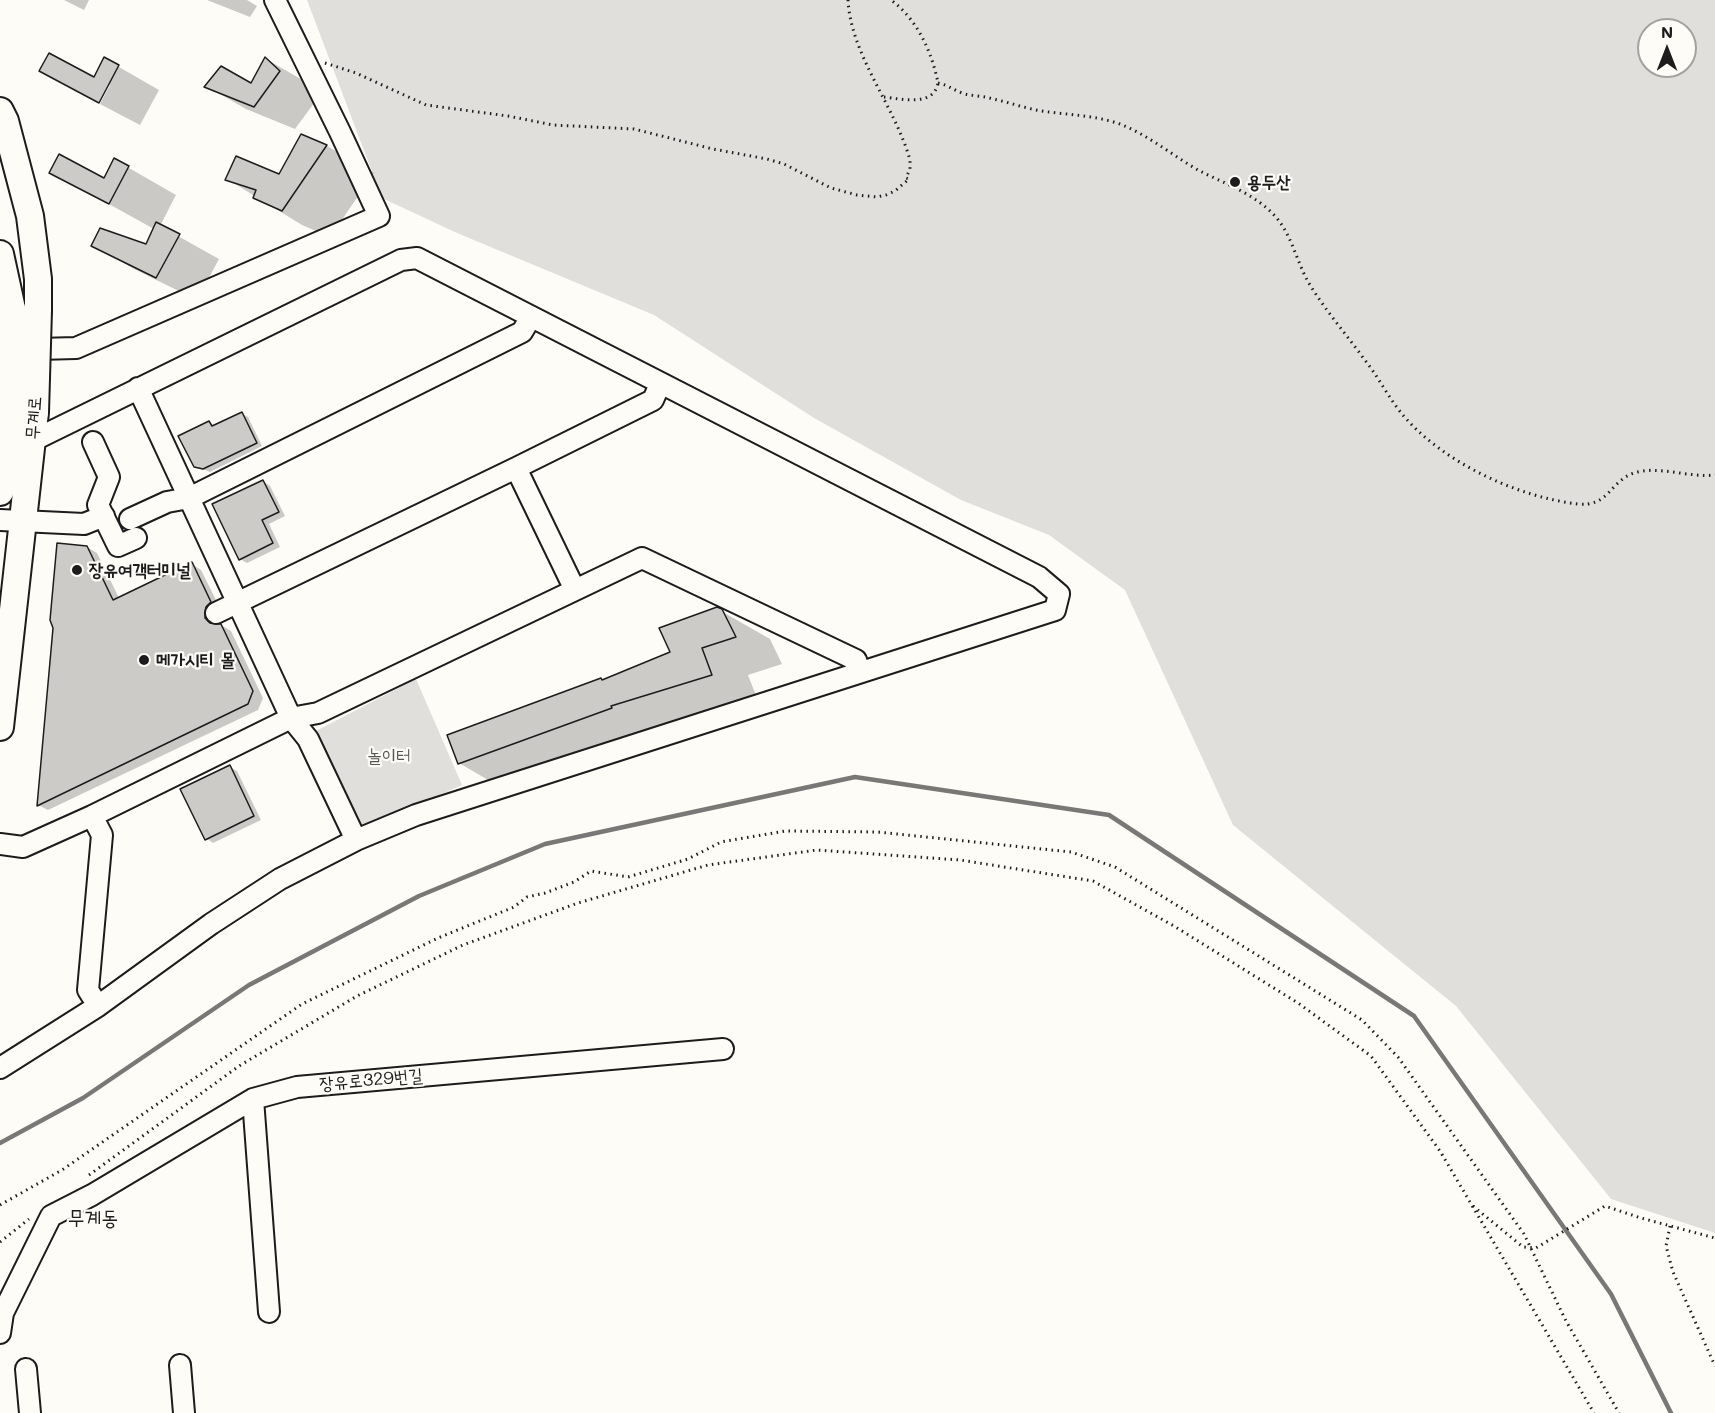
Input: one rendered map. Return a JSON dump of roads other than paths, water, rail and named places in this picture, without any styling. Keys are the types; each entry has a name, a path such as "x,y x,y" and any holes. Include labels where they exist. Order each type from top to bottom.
{"main road":[{"name":"무계로","path":"0,111 5,121 30,216 38,279 35,412 32,441 12,521 0,727"},
{"name":"무계로","path":"0,254 12,309 9,412 0,492"}],"street":[{"path":"0,350 76,348 379,216 274,0"},
{"path":"0,1068 98,1006 212,924 280,879 356,840 416,815 1055,610 1059,594 1039,577 417,258 400,260 32,441"},
{"path":"130,519 167,502 189,498 522,332 531,317"},
{"path":"216,613 653,400 660,384"},
{"path":"138,388 291,718 308,739 356,840"},
{"path":"93,442 109,477 98,505 118,546 136,538"},
{"path":"516,468 575,590"},
{"path":"12,521 84,524 104,516"},
{"path":"0,844 22,847 92,816 291,718 318,713 642,558 856,660 860,672"},
{"path":"92,816 102,836 88,990 98,1006"},
{"name":"장유로329번길","path":"0,1333 3,1313 51,1216 92,1195 253,1099 297,1087 723,1049"},
{"path":"253,1099 269,1312"},
{"path":"180,1365 184,1413"},
{"path":"26,1369 30,1413"}],"waterway":[{"path":"0,1143 83,1098 249,985 419,896 545,844 855,777 1109,815 1414,1016 1611,1294 1671,1413"}],"place":[{"name":"용두산","path":"1235,182"},
{"name":"장유여객터미널","path":"77,570"},
{"name":"메가시티 몰","path":"144,660"}],"district":[{"name":"무계동","path":"93,1219"}],"park label":[{"name":"놀이터","path":"389,756"}]}
